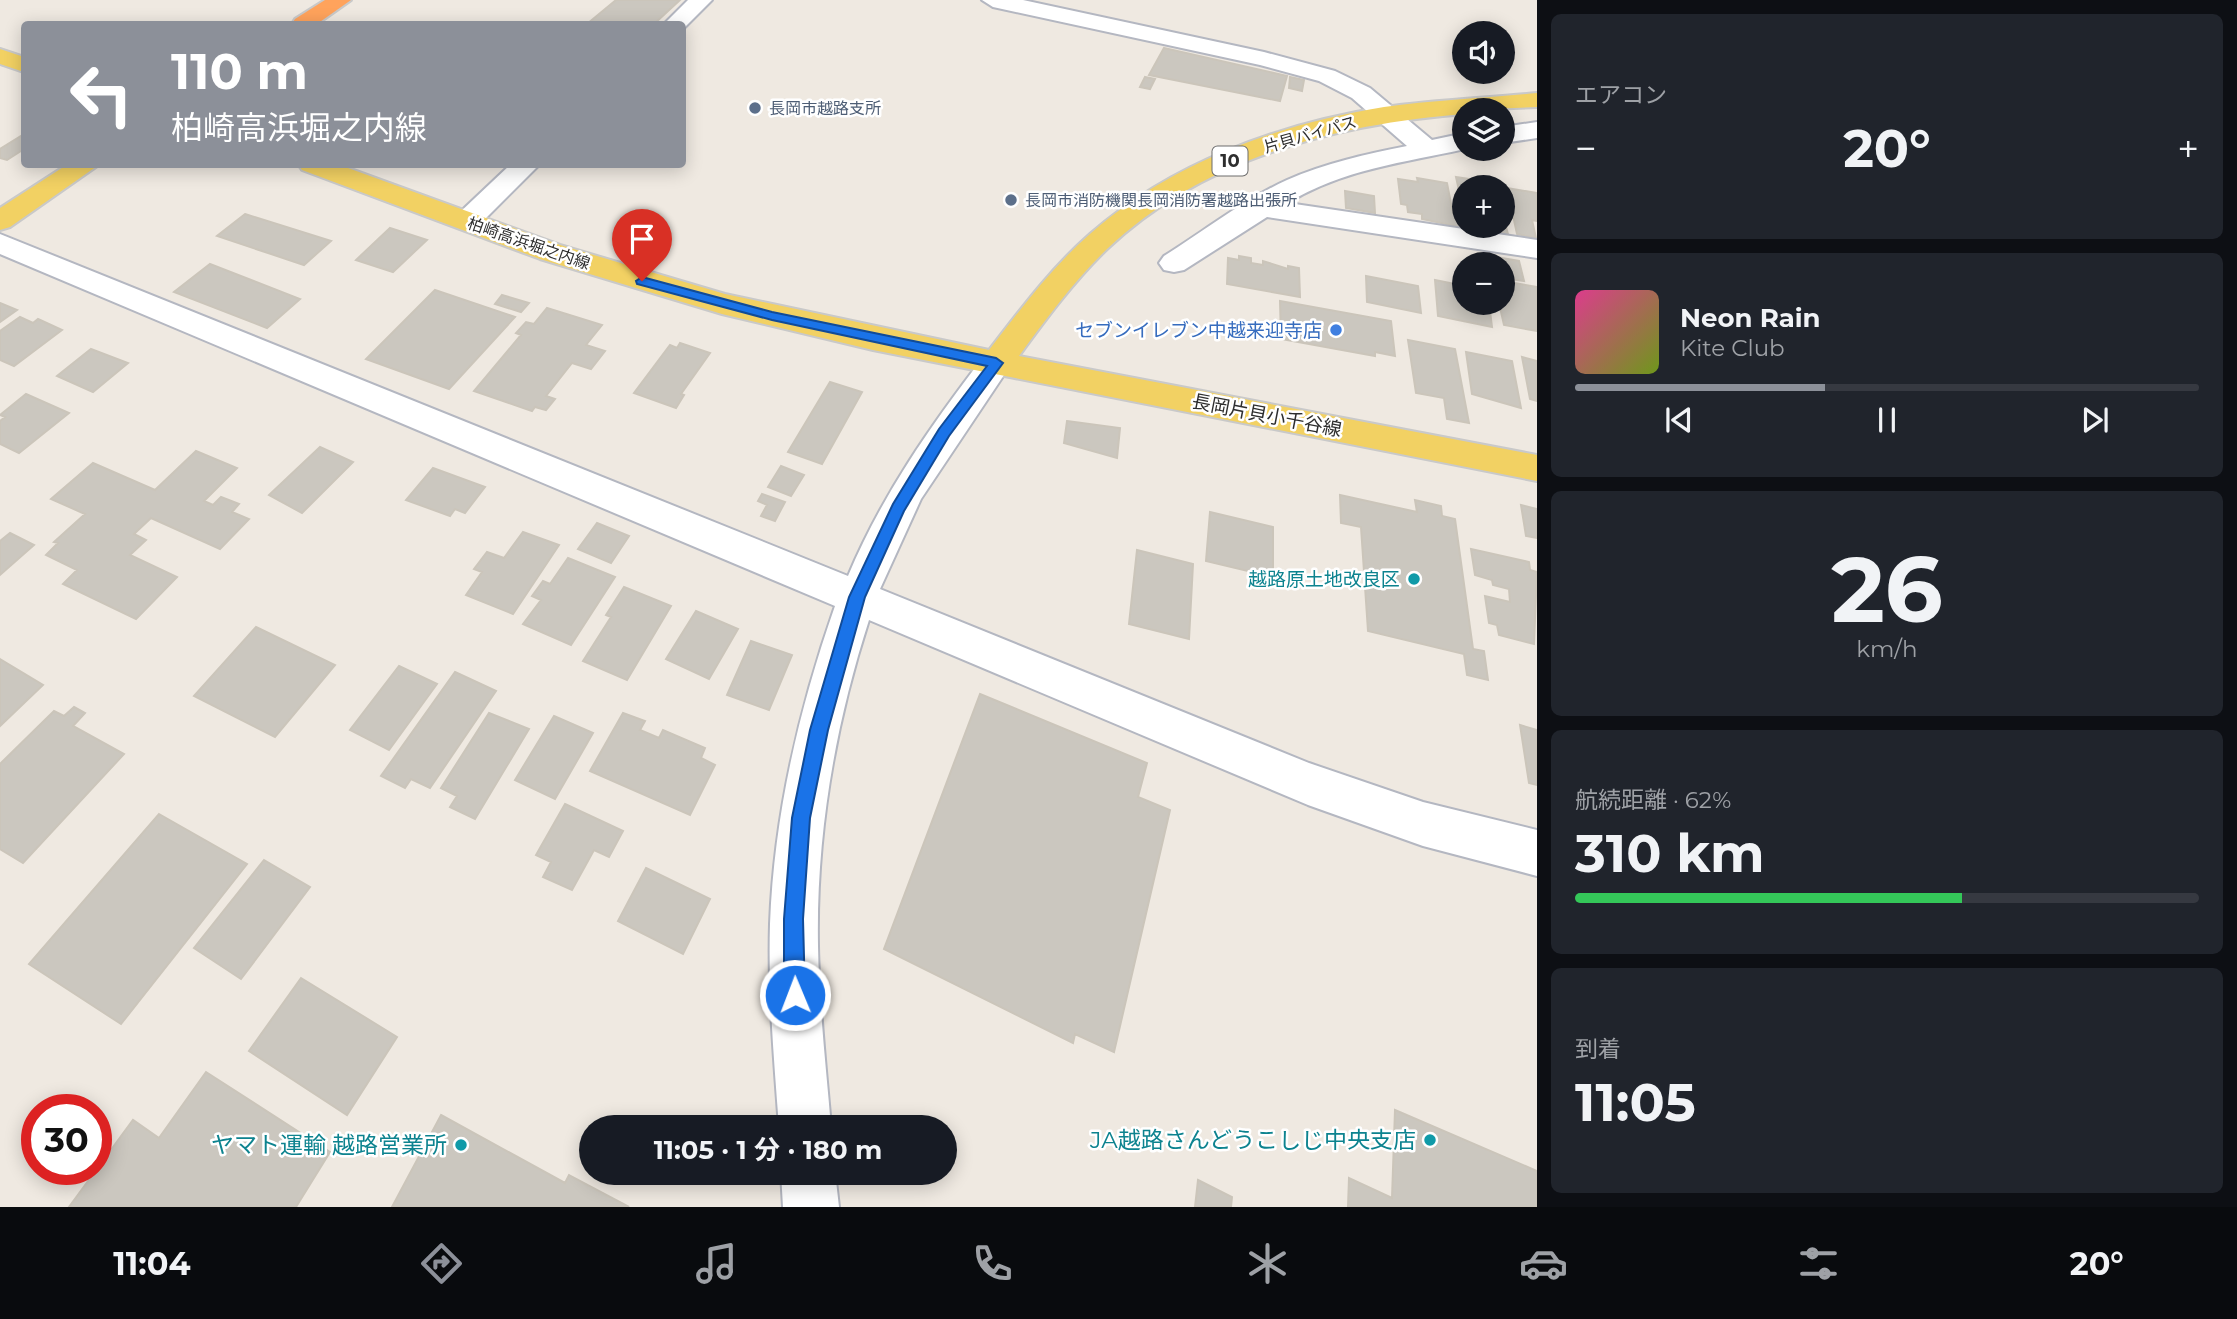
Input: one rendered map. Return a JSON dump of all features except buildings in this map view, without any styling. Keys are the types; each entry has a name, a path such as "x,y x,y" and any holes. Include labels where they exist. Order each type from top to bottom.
{"highway":[{"path":"308,21 340,0"}],"main road":[{"path":"0,57 21,64"},
{"name":"片貝バイパス","path":"996,363 1055,287 1100,240 1143,207 1199,175 1252,150 1312,131 1383,115 1537,100"},
{"path":"1,240 82,168"},
{"name":"柏崎高浜堀之内線","path":"322,168 589,264 722,304 996,363"},
{"name":"長岡片貝小千谷線","path":"996,363 1537,468"}],"street":[{"path":"678,21 701,0"},
{"path":"992,0 1264,59 1327,76 1362,93 1383,115 1425,148"},
{"path":"1515,133 1537,130"},
{"path":"1174,263 1258,207 1296,186 1359,164 1452,143"},
{"path":"467,221 523,168"},
{"path":"1258,207 1537,249"},
{"path":"1,240 1307,784 1423,824 1537,853"},
{"path":"804,1115 795,995 794,919 801,818 819,730 857,597 898,509 944,433 996,363"},
{"path":"809,1185 811,1207"}],"place":[{"name":"長岡市越路支所","path":"755,108"},
{"name":"長岡市消防機関長岡消防署越路出張所","path":"1011,200"},
{"name":"セブンイレブン中越来迎寺店","path":"1336,330"},
{"name":"越路原土地改良区","path":"1414,579"},
{"name":"JA越路さんどうこしじ中央支店","path":"1430,1140"},
{"name":"ヤマト運輸 越路営業所","path":"461,1145"}],"route":[{"path":"642,281 772,316 996,363 944,433 898,509 857,597 819,730 801,818 794,919 795,995"}]}
